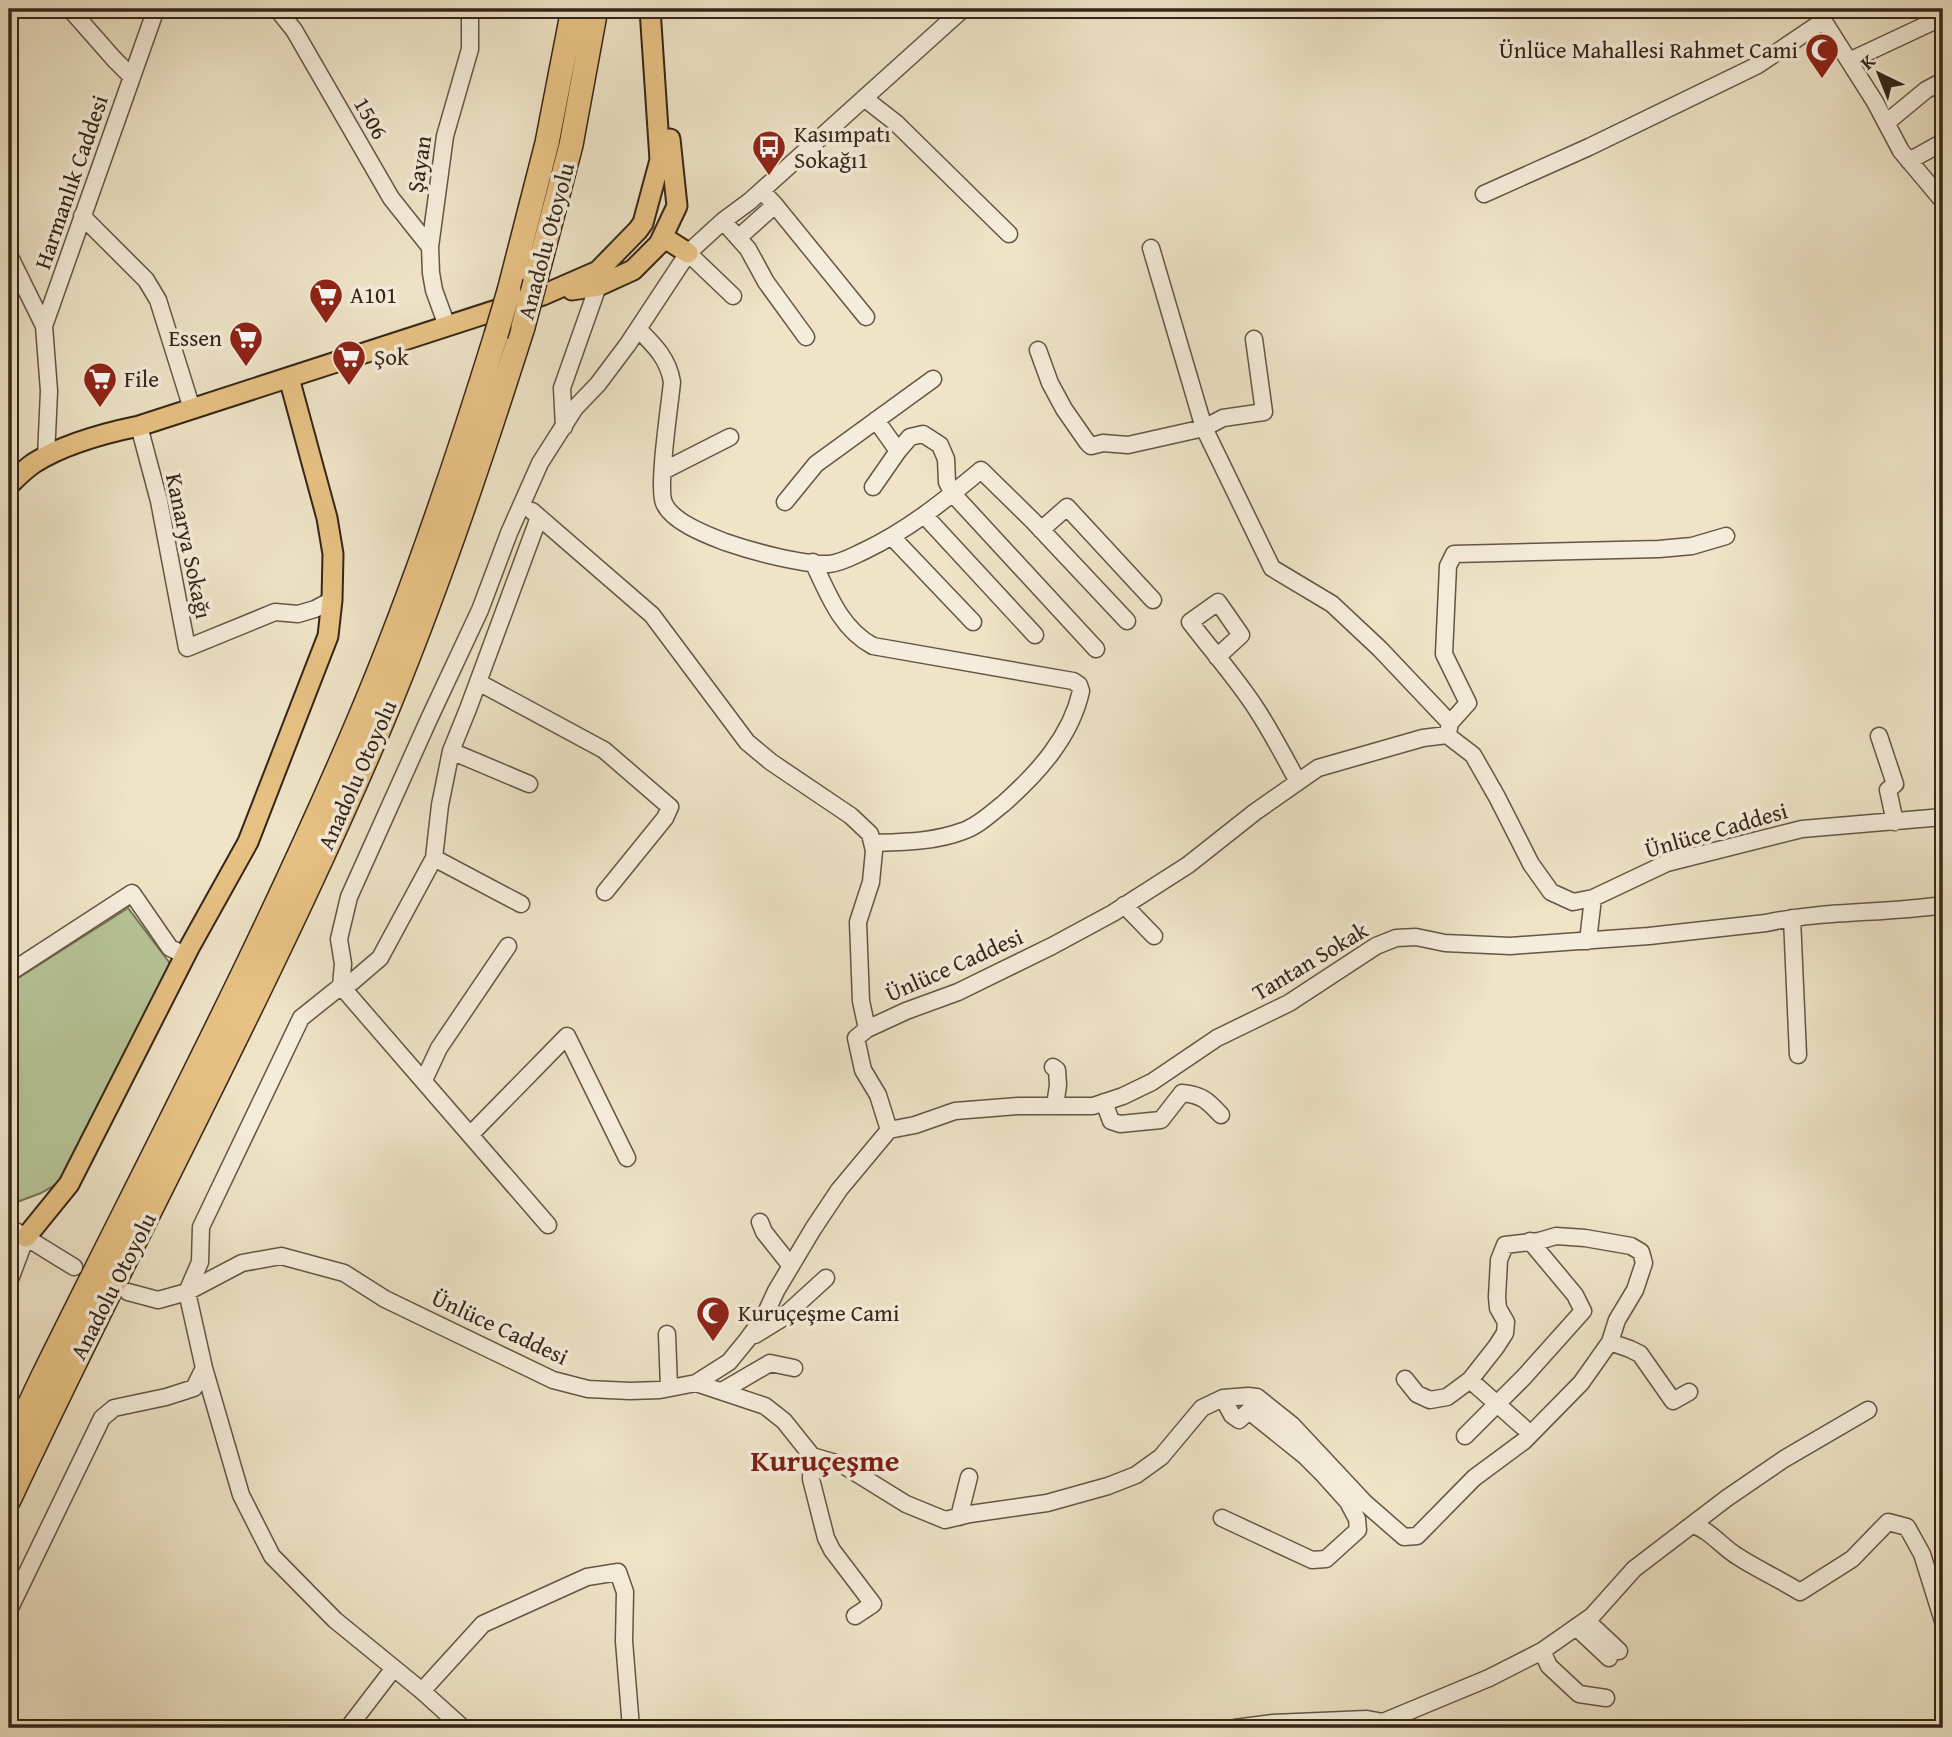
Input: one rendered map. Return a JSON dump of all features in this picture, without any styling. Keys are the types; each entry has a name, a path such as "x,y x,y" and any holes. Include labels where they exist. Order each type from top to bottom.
{"highway":[{"name":"Anadolu Otoyolu","path":"9,1447 259,940 360,717 435,525 509,291 547,143 573,9"},
{"name":"Anadolu Otoyolu","path":"9,1500 278,949 380,726 451,546 523,327 539,288 571,145 596,9"}],"main road":[{"path":"650,9 660,160 640,226 640,241 650,254"},
{"path":"539,288 598,286 633,270 650,254 666,231 677,206 669,127 652,52"},
{"path":"9,485 40,460 110,432 139,426 447,326 539,288 598,271 640,226 653,219 688,253"},
{"path":"26,1237 69,1184 185,956 248,842 328,636 333,554 327,518 289,378"},
{"path":"9,501 44,470 139,426"}],"street":[{"path":"70,9 132,77"},
{"name":"Harmanlık Caddesi","path":"40,460 49,391 44,326 156,9"},
{"name":"1506","path":"277,9 294,30 391,198 430,247"},
{"name":"Şayan","path":"447,326 432,281 430,247 445,136 470,49 470,9"},
{"path":"548,1226 341,986 343,964 339,939 349,897 480,610 540,464 575,408 598,384 688,253 762,191 963,9"},
{"path":"1484,194 1590,147 1758,65 1819,15 1875,102 1900,151 1943,201"},
{"path":"1849,61 1943,17"},
{"path":"1886,123 1926,90 1943,80"},
{"path":"864,98 896,123 1009,234"},
{"path":"1909,161 1943,142"},
{"path":"762,191 866,317"},
{"path":"738,238 775,205"},
{"path":"82,216 146,280 158,300 192,409"},
{"path":"723,221 748,249 766,282 806,337"},
{"path":"1151,247 1204,428 1272,568 1332,604 1380,649 1449,729 1468,703 1444,654 1448,566 1454,554 1659,549 1692,546 1726,536"},
{"path":"688,253 733,296"},
{"path":"9,255 44,326"},
{"path":"564,428 562,388 598,286"},
{"path":"638,329 661,353 670,369 672,382 661,491 663,502 678,519 703,533 732,544 770,554 831,564 892,537 925,516 981,470 1127,621"},
{"path":"1038,350 1050,383 1064,409 1091,446 1103,443 1128,445 1204,428 1223,418 1264,412 1254,340"},
{"path":"785,502 816,464 933,379"},
{"path":"876,420 898,451"},
{"name":"Kanarya Sokağı","path":"139,426 159,501 187,648 275,612 298,614 332,600"},
{"path":"873,487 910,437 923,434 940,445 946,458 947,482 953,494 1096,649"},
{"path":"663,471 730,437"},
{"path":"9,475 40,460"},
{"path":"523,503 652,615 747,742 771,762 851,816 870,834 874,850 871,882 858,922 861,1001 867,1029"},
{"path":"1041,530 1067,507 1153,600"},
{"path":"925,516 1035,635"},
{"path":"463,1728 335,1620 272,1556 241,1495 204,1368 187,1292 200,1262 201,1227 301,1018 341,986 352,982 380,958 434,858 440,805 451,751 539,517"},
{"path":"892,537 973,622"},
{"path":"813,562 839,615 861,640 873,646 1073,681 1079,685 1081,691 1070,723 1044,764 1018,791 982,821 964,831 925,841 872,843"},
{"path":"1217,657 1257,709 1298,782"},
{"path":"478,682 604,750 670,807 665,818 605,892"},
{"name":"Ünlüce Caddesi","path":"128,1292 158,1300 187,1292 242,1264 281,1256 344,1273 385,1299 553,1380 588,1389 630,1391 696,1383 729,1362 747,1340 764,1317 776,1291 839,1190 889,1130 878,1095 863,1070 856,1038 867,1029 906,1010 958,992 1052,946 1124,905 1188,865 1255,811 1318,768 1449,729 1473,755 1531,864 1551,892 1573,902 1593,898 1667,863 1802,829 1943,817"},
{"path":"1879,736 1895,785 1888,790 1895,822"},
{"path":"451,751 529,784"},
{"path":"434,858 521,904"},
{"path":"9,973 132,893 170,948 185,956"},
{"path":"1588,941 1593,898"},
{"path":"1124,905 1154,936"},
{"name":"Tantan Sokak","path":"889,1130 915,1125 956,1111 1018,1106 1093,1106 1124,1096 1152,1082 1217,1038 1289,1003 1376,946 1396,938 1416,937 1445,943 1510,946 1588,941 1753,925 1826,914 1912,910 1943,905"},
{"path":"1791,918 1798,1055"},
{"path":"424,1080 439,1048 508,946"},
{"path":"470,1135 567,1036 627,1158"},
{"path":"1053,1066 1057,1070 1058,1085 1055,1106"},
{"path":"1168,1071 1178,1080 1182,1093"},
{"path":"1104,1102 1111,1121 1120,1124 1147,1121 1161,1119 1182,1093"},
{"path":"1182,1093 1198,1095 1221,1115"},
{"path":"760,1222 764,1232 791,1266"},
{"path":"9,1227 74,1267"},
{"path":"696,1383 765,1406 784,1421 812,1456 843,1465 906,1504 945,1520 1047,1503 1136,1475 1161,1457 1202,1408 1223,1398 1258,1397 1292,1425 1365,1503 1404,1537 1417,1536 1474,1478 1524,1441 1581,1383 1610,1342 1617,1320 1635,1290 1644,1263 1641,1252 1631,1246 1556,1236 1505,1245 1499,1260 1497,1297 1498,1308 1506,1322 1505,1333 1470,1380 1447,1397 1430,1400 1417,1394 1405,1379"},
{"path":"9,1282 26,1237"},
{"path":"1465,1436 1524,1377 1583,1311 1575,1295 1530,1241"},
{"path":"747,1340 781,1319 825,1278"},
{"path":"667,1334 669,1388"},
{"path":"1610,1342 1640,1354 1673,1401 1689,1392"},
{"path":"722,1391 770,1363 794,1368"},
{"path":"9,1610 102,1418 114,1408 194,1388 204,1368"},
{"path":"1470,1380 1523,1427"},
{"path":"1222,1518 1312,1560 1326,1559 1357,1530 1357,1520 1348,1502 1321,1472 1296,1448 1249,1412 1240,1420 1232,1415 1223,1398"},
{"path":"1235,1728 1367,1719 1388,1725 1489,1678 1542,1651 1592,1616 1634,1569 1727,1498 1784,1459 1868,1410"},
{"path":"812,1456 811,1479 826,1538 873,1604 855,1616"},
{"path":"959,1517 969,1477"},
{"path":"1692,1525 1701,1527 1721,1546 1738,1557 1800,1591 1852,1559 1888,1522 1907,1527 1922,1554 1943,1621"},
{"path":"422,1691 483,1624 587,1577 618,1572 625,1592 624,1641 631,1728"},
{"path":"1581,1623 1614,1655"},
{"path":"1542,1651 1549,1667 1579,1694 1605,1698"},
{"path":"348,1728 394,1668"}],"green space":[{"path":"128,908 172,966 117,1067 65,1179 41,1193 9,1205 9,984"}],"place":[{"name":"Ünlüce Mahallesi Rahmet Cami","path":"1822,80"},
{"name":"Kasımpatı Sokağı1","path":"769,177"},
{"name":"A101","path":"326,325"},
{"name":"Essen","path":"246,368"},
{"name":"Şok","path":"349,387"},
{"name":"File","path":"100,409"},
{"name":"Kuruçeşme Cami","path":"713,1343"}],"district":[{"name":"Kuruçeşme","path":"825,1461"}]}
